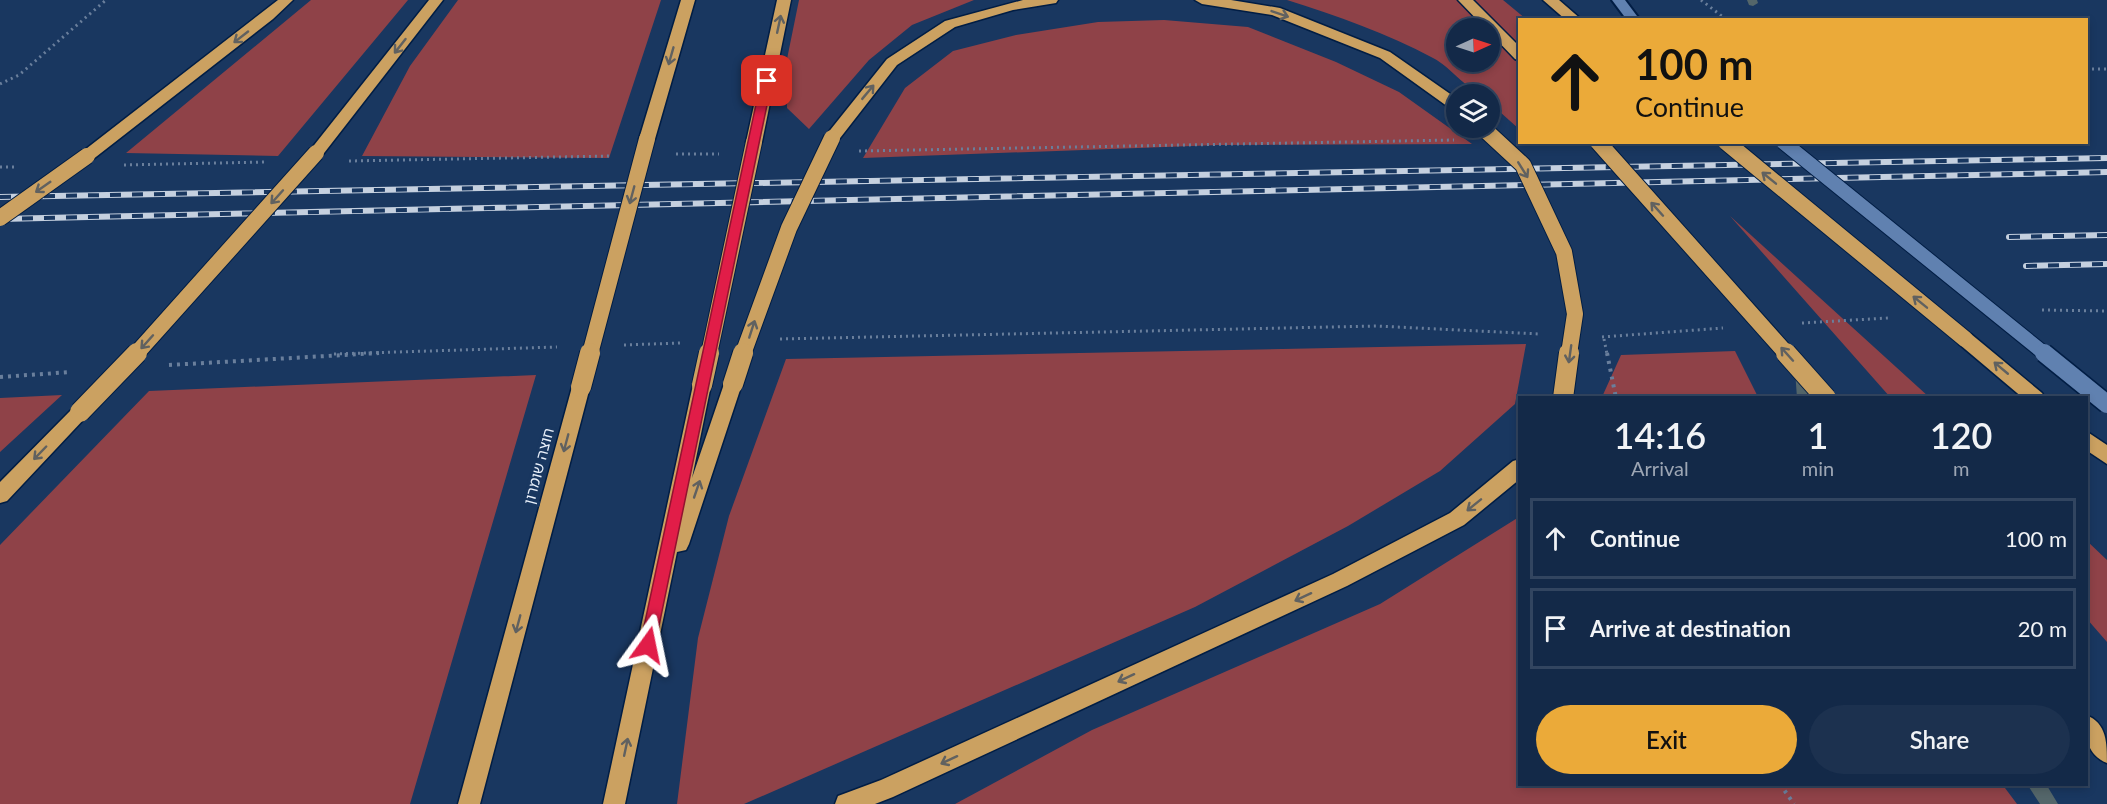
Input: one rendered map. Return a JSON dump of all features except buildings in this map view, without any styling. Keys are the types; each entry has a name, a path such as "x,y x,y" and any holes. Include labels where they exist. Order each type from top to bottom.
{"highway":[{"path":"0,218 87,156 286,0"},
{"path":"0,495 112,381 316,153 436,0"},
{"name":"חוצה שומרון","path":"470,804 647,139 688,0"},
{"path":"668,565 702,385 784,0"},
{"path":"614,804 652,623 668,565 775,260 813,172 832,138 892,62 950,24 1012,6 1050,0"},
{"path":"1202,0 1275,11 1385,55 1446,98"},
{"path":"1466,0 1518,54"},
{"path":"1550,0 1572,18"},
{"path":"1494,138 1522,165 1564,252 1575,314 1563,396"},
{"path":"1600,144 1824,396"},
{"path":"1728,144 2034,396"},
{"path":"2088,441 2107,456"},
{"path":"846,804 885,789 1340,580 1457,519 1518,469"},
{"path":"2088,728 2107,752"}],"lane":[{"path":"1618,0 1632,18"},
{"path":"1785,144 2107,404"}],"path":[{"path":"0,84 19,75 106,0"},
{"path":"1701,0 1724,18"},
{"path":"2088,69 2107,69"},
{"path":"2039,310 2107,311"},
{"path":"1795,324 1899,317"},
{"path":"776,339 1376,326 1547,334"},
{"path":"1593,336 1728,328"},
{"path":"1604,337 1616,396"},
{"path":"623,345 682,343"},
{"path":"162,366 337,354 565,347"},
{"path":"0,378 80,371"},
{"path":"1781,786 1794,804"}],"shaded area":[{"path":"311,0 408,0 278,156 126,153"},
{"path":"458,0 661,0 609,158 362,156 410,66"},
{"path":"799,0 974,0 912,25 869,60 809,129 787,108 786,64"},
{"path":"1287,0 1503,0 1525,18 1518,18 1518,128 1500,112 1500,84 1466,84 1452,72 1500,72 1500,18 1446,18 1446,67 1416,49 1380,33"},
{"path":"1164,20 1248,27 1336,62 1399,92 1446,125 1446,138 1464,138 1472,144 1219,145 863,158 905,88 953,51 1016,35 1098,22"},
{"path":"1730,216 1928,396 1889,396"},
{"path":"1526,344 1515,404 1440,471 1348,526 1195,607 744,804 677,804 698,638 729,516 786,359"},
{"path":"1735,351 1758,396 1602,396 1621,355"},
{"path":"536,375 410,804 0,804 0,545 149,391"},
{"path":"62,395 0,452 0,398"},
{"path":"1518,518 1518,786 2004,786 2017,804 955,804 1092,730 1380,604"},
{"path":"2088,542 2107,560 2107,642 2088,620"}],"waterway":[{"path":"1802,370 1804,396"},
{"path":"2036,786 2050,804"}],"railway":[{"path":"0,197 2107,158"},
{"path":"0,219 2107,172"},
{"path":"2009,237 2107,235"},
{"path":"2026,266 2107,264"}],"route":[{"path":"648,645 767,81"}]}
